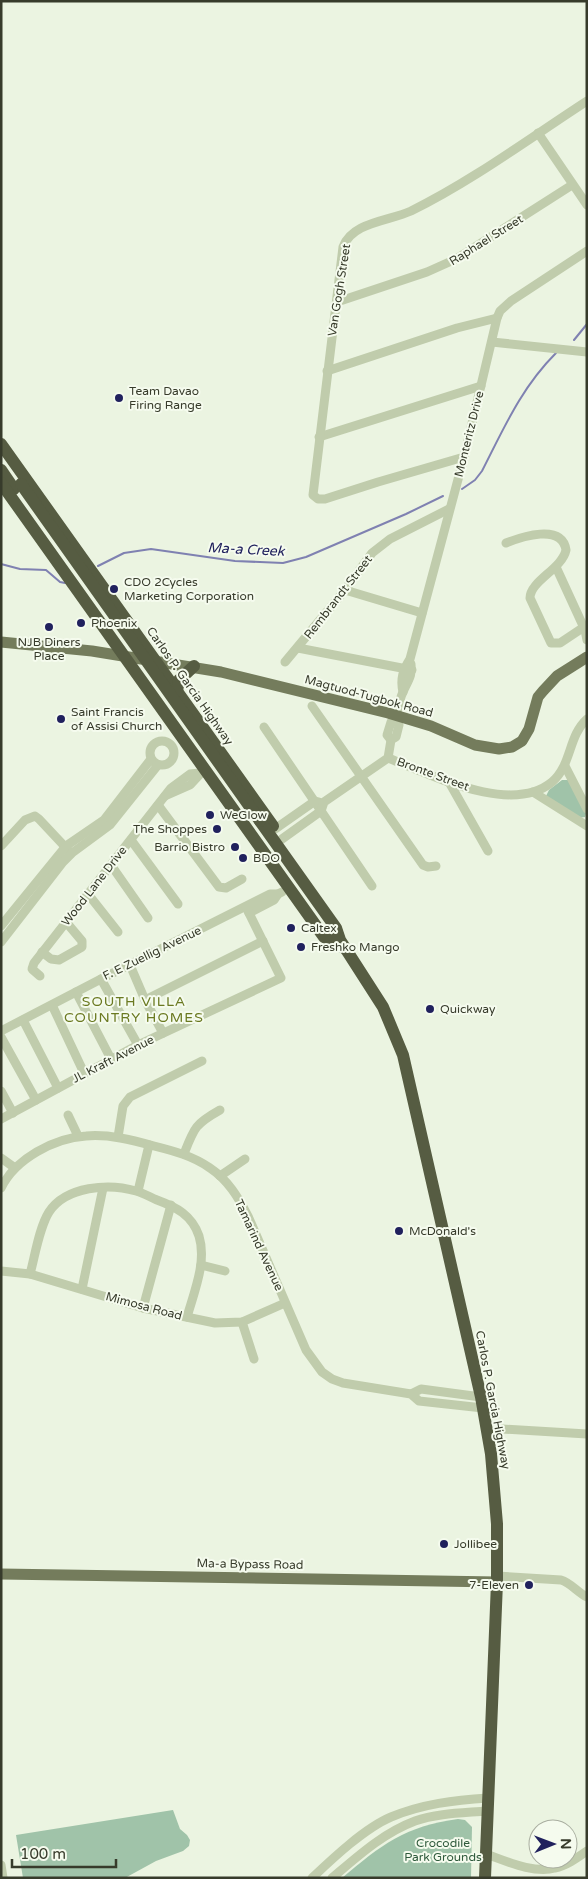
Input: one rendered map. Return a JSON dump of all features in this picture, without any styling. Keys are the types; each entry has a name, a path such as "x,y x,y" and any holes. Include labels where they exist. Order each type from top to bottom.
{"highway":[{"name":"Carlos P. Garcia Highway","path":"1,444 342,924 343,945"},
{"name":"Carlos P. Garcia Highway","path":"1,456 9,487 336,928 343,945 383,1007 402,1055 482,1403 494,1475 497,1524 497,1579 485,1878"},
{"name":"Carlos P. Garcia Highway","path":"1,470 18,506 183,739 202,771 236,814 283,892 324,938 343,945"},
{"path":"18,506 36,493"},
{"path":"42,541 61,528"},
{"path":"66,574 84,560"},
{"path":"87,603 105,590"},
{"path":"106,631 125,618"},
{"path":"166,715 177,691 179,680 194,666"},
{"path":"151,694 177,691"},
{"path":"183,739 202,726"},
{"path":"202,771 223,756"},
{"path":"236,814 255,801"}],"main road":[{"name":"Magtuod-Tugbok Road","path":"1,642 194,666 431,726 475,745 499,749 518,745 525,736 538,697 548,684 563,671 587,657"},
{"name":"Ma-a Bypass Road","path":"1,1574 497,1579"}],"street":[{"name":"Van Gogh Street","path":"464,457 325,499 315,498 312,491 343,247 350,234 425,204 587,101"},
{"path":"538,133 587,205"},
{"name":"Raphael Street","path":"337,302 428,272 456,260 572,185"},
{"name":"Monteritz Drive","path":"388,758 392,740 388,735 391,722 396,718 403,692 401,682 408,669 464,457 497,318 500,311 511,301 587,251"},
{"path":"327,371 457,328 497,318"},
{"path":"492,342 587,352"},
{"path":"319,437 481,386"},
{"name":"Rembrandt Street","path":"285,662 345,590 364,562 381,546 390,539 449,509"},
{"path":"506,543 537,534 546,534 559,538 566,546 566,550 556,567 533,589 530,595 531,601 549,642 557,644 585,630"},
{"path":"556,567 585,630 587,640"},
{"path":"345,590 422,612"},
{"path":"298,648 408,669"},
{"path":"312,706 423,865 428,867 436,866"},
{"name":"Bronte Street","path":"388,758 449,782 495,794 513,795 533,792 552,782 565,766 575,734 579,726 587,719"},
{"path":"264,727 320,805 372,886"},
{"path":"172,747 183,739"},
{"path":"166,742 172,747 174,755 170,762 162,765 155,762 150,751 155,744 166,742"},
{"path":"278,834 311,818 320,805 388,758"},
{"path":"1,926 69,850 110,825 155,762"},
{"path":"565,766 587,809"},
{"name":"Wood Lane Drive","path":"40,976 32,967 130,840 173,786 184,777 202,771"},
{"path":"449,782 488,851"},
{"path":"533,792 587,826"},
{"path":"158,805 219,887 226,888 242,878"},
{"path":"278,834 305,808 320,805"},
{"path":"305,808 311,818"},
{"path":"1,846 25,820 35,816 69,850"},
{"path":"130,840 178,904"},
{"path":"1,942 63,862 69,850"},
{"path":"111,865 148,918"},
{"name":"F. E Zuellig Avenue","path":"1,1031 101,978 247,910 270,894 283,892"},
{"path":"88,894 118,932"},
{"path":"145,1000 263,941 247,910"},
{"path":"42,952 51,959 59,960 82,947 82,941 66,922"},
{"name":"JL Kraft Avenue","path":"1,1119 138,1045 282,978 263,941"},
{"path":"130,965 145,1000 163,1034"},
{"path":"101,978 138,1045"},
{"path":"76,992 111,1060"},
{"path":"52,1005 84,1073"},
{"path":"23,1020 58,1088"},
{"path":"1,1037 36,1100"},
{"path":"118,1138 123,1106 130,1097 202,1061"},
{"path":"1,1091 13,1113"},
{"path":"184,1154 193,1130 198,1124 220,1110"},
{"path":"68,1115 78,1136"},
{"name":"Tamarind Avenue","path":"1,1188 15,1168 34,1154 51,1145 78,1136 118,1138 184,1154 210,1168 230,1186 248,1216 306,1350 322,1372 332,1379 343,1383 411,1394 419,1401 449,1404 482,1403"},
{"path":"138,1191 149,1145"},
{"path":"1,1158 15,1168"},
{"path":"220,1176 245,1159"},
{"path":"30,1274 49,1212 62,1198 78,1191 103,1188 115,1187 138,1191 183,1212 192,1222 199,1237 201,1265 188,1317"},
{"path":"82,1289 103,1188"},
{"path":"142,1308 171,1205"},
{"path":"201,1265 225,1271"},
{"name":"Mimosa Road","path":"1,1271 30,1274 142,1308 216,1323 242,1322 285,1303"},
{"path":"242,1322 254,1359"},
{"name":"Tamarind Avenue","path":"411,1394 421,1389 451,1393 482,1403"},
{"path":"449,1404 451,1393"},
{"path":"502,1430 587,1434"},
{"path":"497,1579 561,1580 568,1582 587,1597"},
{"path":"312,1878 362,1834 389,1818 429,1805 450,1801 488,1805"},
{"path":"332,1878 381,1838 411,1823 488,1805"},
{"path":"486,1854 532,1868 548,1870 564,1865 587,1851"},
{"path":"1,1865 4,1878"}],"green space":[{"path":"562,780 568,780 586,813 585,817 578,818 546,796 549,790"},
{"path":"173,1810 180,1829 190,1840 189,1846 183,1851 156,1861 125,1878 23,1878 16,1835"},
{"name":"Crocodile Park Grounds","path":"458,1819 465,1820 472,1827 471,1878 342,1878 369,1856 408,1832 439,1822"}],"waterway":[{"name":"Ma-a Creek","path":"574,340 587,324"},
{"name":"Ma-a Creek","path":"462,489 475,480 482,471 523,394 556,353"},
{"name":"Ma-a Creek","path":"98,566 124,553 151,549 235,561 283,563 306,557 443,496"},
{"name":"Ma-a Creek","path":"1,564 20,569 46,570 60,582 65,583"}],"place":[{"name":"Team Davao Firing Range","path":"119,398"},
{"name":"CDO 2Cycles Marketing Corporation","path":"114,589"},
{"name":"Phoenix","path":"81,623"},
{"name":"NJB Diners Place","path":"49,627"},
{"name":"Saint Francis of Assisi Church","path":"61,719"},
{"name":"WeGlow","path":"210,815"},
{"name":"The Shoppes","path":"217,829"},
{"name":"Barrio Bistro","path":"235,847"},
{"name":"BDO","path":"243,858"},
{"name":"Caltex","path":"291,928"},
{"name":"Freshko Mango","path":"301,947"},
{"name":"Quickway","path":"430,1009"},
{"name":"McDonald's","path":"399,1231"},
{"name":"Jollibee","path":"444,1544"},
{"name":"7-Eleven","path":"529,1585"}],"district":[{"name":"SOUTH VILLA COUNTRY HOMES","path":"134,1010"}]}
